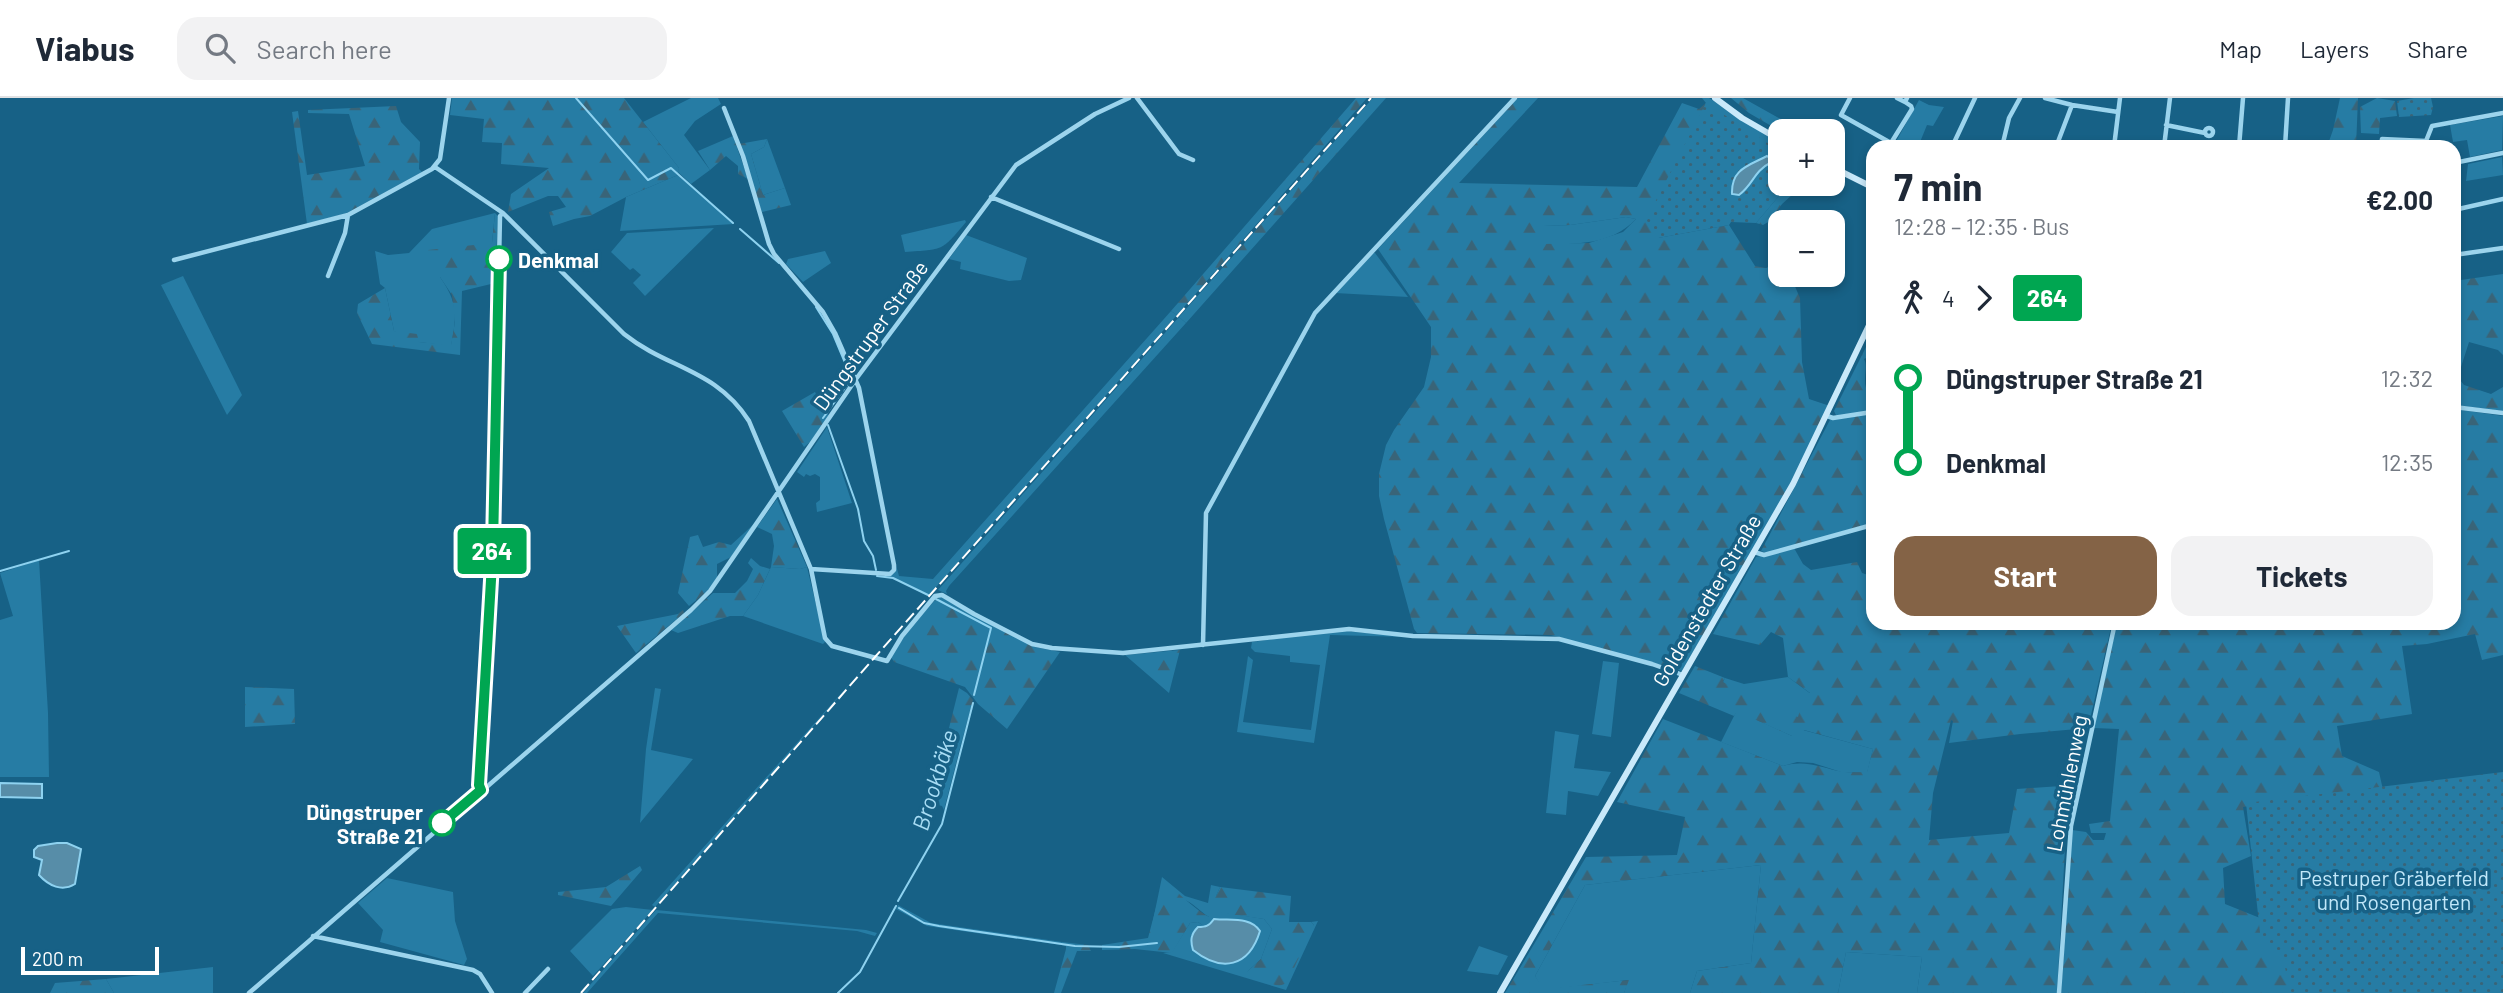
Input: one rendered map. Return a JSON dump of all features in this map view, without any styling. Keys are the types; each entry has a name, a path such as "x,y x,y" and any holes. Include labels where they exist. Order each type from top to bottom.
{"main road":[{"path":"1715,98 1768,133"},
{"path":"1845,174 1866,184"},
{"name":"Goldenstedter Straße","path":"1500,993 1794,484 1866,332"}],"street":[{"path":"174,260 348,215 435,167 440,159 449,98"},
{"name":"Düngstruper Straße","path":"249,993 710,591 856,379 1016,165 1095,114 1129,98"},
{"path":"1137,98 1179,154 1193,160"},
{"path":"1203,645 1205,520 1209,507 1315,313 1515,98"},
{"path":"1850,98 1841,115 1887,140"},
{"path":"1894,140 1912,109 1906,100 1897,98"},
{"path":"1955,140 1975,98"},
{"path":"2003,140 2009,118 2020,98"},
{"path":"2045,98 2118,112"},
{"path":"2115,140 2120,98"},
{"path":"2165,140 2170,98"},
{"path":"2240,140 2243,98"},
{"path":"2285,140 2288,98"},
{"path":"2059,140 2072,105"},
{"path":"724,107 743,156 769,244 774,254 823,312 856,379 894,570 885,574 811,569"},
{"path":"2427,140 2432,126 2503,113"},
{"path":"2166,125 2206,133"},
{"path":"2461,162 2503,153"},
{"path":"435,167 503,213 640,347 707,379 733,399 749,421 811,569 822,633 832,646 887,661 902,636 935,596 939,595 1038,646 1124,653 1339,629 1413,636 1544,637 1639,660 1683,675"},
{"path":"991,197 1119,249"},
{"path":"2461,208 2503,198"},
{"path":"481,790 479,785 493,546 500,216 503,213"},
{"path":"328,276 345,233 348,215"},
{"path":"2461,254 2503,248"},
{"path":"2461,408 2503,414"},
{"path":"1827,416 1833,418 1866,413"},
{"path":"1754,552 1764,555 1866,527"},
{"name":"Lohmühlenweg","path":"2059,993 2071,826 2113,630"},
{"path":"313,936 473,970 480,974 492,993"},
{"path":"525,993 548,969"}],"green space":[{"path":"452,98 624,98 679,168 678,175 590,216 553,226 549,212 566,207 558,196 548,196 508,212 511,194 549,168 501,164 502,143 482,142 484,119 450,115"},
{"path":"691,98 718,98 721,104 695,121 684,135 710,170 691,184 678,172 679,168 643,122"},
{"path":"1356,98 1367,98 1177,315 1171,311"},
{"path":"1373,98 1386,98 1186,323 1179,317"},
{"path":"1518,98 1538,98 1459,183 1637,187 1682,103 1699,109 1706,103 1702,98 1709,98 1768,135 1768,145 1658,238 1729,225 1755,266 1768,267 1768,287 1795,287 1800,298 1802,362 1809,399 1830,406 1792,483 1682,671 1551,635 1417,633 1414,629 1384,519 1379,496 1379,474 1386,445 1424,387 1431,357 1431,327 1378,249","holes":["1626,217 1636,219 1623,232 1589,243 1543,244 1543,226"]},
{"path":"1731,98 1743,98 1781,119 1768,119 1768,124"},
{"path":"2340,98 2358,98 2356,140 2329,140"},
{"path":"2377,98 2395,101 2397,116 2380,118 2379,134 2361,133 2360,107"},
{"path":"2431,98 2431,115 2399,117 2397,101"},
{"path":"1919,100 1929,105 1944,107 1933,126 1927,125 1921,140 1897,140"},
{"path":"1706,103 1768,143 1768,196 1779,196 1756,223 1731,222 1729,225 1658,238 1647,221"},
{"path":"396,106 401,122 420,142 419,169 422,172 347,213 307,224 292,112 298,111 307,175 365,166 349,114 308,113 308,110"},
{"path":"2503,116 2502,150 2470,157 2467,140 2453,140 2450,125"},
{"path":"733,136 748,179 738,174 738,166 726,156 710,170 698,151"},
{"path":"767,139 785,188 763,195 751,154 764,147"},
{"path":"767,139 764,147 751,154 763,195 785,188 791,205 762,212 739,144"},
{"path":"2502,157 2503,175 2466,181 2468,164"},
{"path":"678,175 734,224 620,231 626,197"},
{"path":"1779,196 1791,196 1778,210 1768,210 1768,222 1763,225 1756,223"},
{"path":"495,213 492,243 440,277 453,302 451,346 419,342 394,331 385,288 380,284 375,251 388,255 409,253 432,229"},
{"path":"495,213 498,216 495,283 462,291 460,355 372,344 357,313 358,304 385,288 394,331 417,334 419,342 451,345 455,322 452,295 440,277 428,250 492,243"},
{"path":"1626,217 1636,219 1626,228 1604,239 1543,245 1543,226"},
{"path":"965,220 958,232 941,247 905,252 901,235"},
{"path":"714,228 645,296 633,283 641,275 633,268 630,270 611,252 627,233"},
{"path":"966,235 1027,258 1021,280 1009,281 960,269 961,262 949,259"},
{"path":"825,251 831,263 803,282 786,264 788,259"},
{"path":"1375,253 1408,297 1335,293"},
{"path":"2503,274 2503,355 2498,350 2469,342 2461,367 2461,280"},
{"path":"183,276 242,395 227,415 161,285"},
{"path":"1171,311 1177,315 929,595 893,578 878,576 889,576 896,565 899,576 933,579"},
{"path":"1179,317 1186,323 949,586 947,594 938,590"},
{"path":"1866,347 1866,412 1837,417 1834,411"},
{"path":"2461,381 2464,385 2491,394 2503,387 2503,411 2461,406"},
{"path":"815,392 829,415 804,447 782,411"},
{"path":"2461,410 2503,416 2503,655 2482,660 2475,634 2402,646 2412,714 2337,726 2342,756 2379,772 2383,790 2243,807 2251,856 2223,868 2225,904 2260,918 2291,964 2296,993 2061,993 2072,830 2086,832 2093,840 2104,840 2106,833 2091,833 2089,824 2110,821 2119,729 2094,728 2115,630 2461,630"},
{"path":"1866,414 1866,525 1767,553 1761,551 1830,420"},
{"path":"827,427 852,503 817,512 820,477 806,474 804,477 797,472"},
{"path":"777,499 807,567 771,567 774,546 772,534 757,527"},
{"path":"754,524 731,557 717,564 717,580 689,606 678,593 690,537 698,535 703,547 719,542 731,545"},
{"path":"1794,548 1803,564 1811,570 1857,562 1862,573 1866,574 1866,630 2110,630 2088,728 1949,743 1951,720 1933,793 1929,840 2009,833 2017,789 2076,785 2066,830 2057,993 1917,993 1922,957 1846,952 1838,993 1690,993 1697,971 1751,963 1761,865 1585,885 1535,976 1544,989 1629,980 1624,993 1505,993 1586,857 1677,855 1685,817 1617,802 1663,719 1783,766 1804,764 1841,772 1867,772 1873,749 1804,730 1795,743 1792,736 1754,719 1759,701 1798,717 1804,694 1810,693 1788,677 1783,638 1771,632 1760,645 1713,634 1756,557"},
{"path":"751,558 760,566 770,569 758,595 743,616 730,616 678,633 671,630 713,593 735,593 747,581 753,569 748,563"},
{"path":"39,560 49,777 0,777 0,620 13,616 0,573"},
{"path":"771,567 807,567 825,642 823,644 743,616 758,595"},
{"path":"941,597 1035,647 1060,652 1007,729 978,704 965,687 894,662 891,657 909,629 937,598"},
{"path":"683,610 684,613 636,653 617,626 678,614"},
{"path":"1331,631 1409,637 1330,635 1314,743 1237,732 1248,656 1253,660 1243,722 1311,730 1320,665 1290,662 1290,656 1255,652 1251,648 1252,642"},
{"path":"1180,650 1169,693 1125,655"},
{"path":"872,659 655,907 652,905"},
{"path":"1603,661 1619,663 1611,737 1592,734"},
{"path":"1695,666 1725,678 1723,682 1756,699 1749,717 1736,713 1734,716 1679,693"},
{"path":"1788,677 1811,694 1798,718 1755,719 1792,736 1803,730 1873,749 1867,773 1841,772 1813,763 1797,762 1783,766 1721,742 1736,712 1723,682 1725,678 1744,684"},
{"path":"245,687 294,689 295,724 245,727"},
{"path":"655,688 661,689 651,750 693,759 640,823 646,749"},
{"path":"959,688 973,700 961,744 947,736"},
{"path":"1555,731 1579,735 1574,768 1611,772 1598,796 1568,791 1566,815 1546,813"},
{"path":"947,736 961,744 944,810 942,806 930,803"},
{"name":"Pestruper Gräberfeld und Rosengarten","path":"2503,772 2503,993 2290,993 2284,962 2261,942 2246,803"},
{"path":"1761,865 1751,963 1697,971 1690,993 1624,993 1628,980 1543,990 1535,976 1585,885"},
{"path":"640,866 642,870 611,906 558,895 558,892 606,887"},
{"path":"1162,877 1185,896 1208,903 1211,885 1220,887 1216,896 1221,912 1264,919 1272,929 1261,959 1247,972 1314,925 1311,922 1318,921 1286,990 1163,953 1172,952 1190,923 1198,922 1204,926 1209,923 1209,917 1186,900 1182,899 1151,930","holes":["1226,919 1244,920 1257,926 1251,951 1232,962 1213,962 1191,943 1191,936 1198,927"]},
{"path":"387,878 453,892 455,921 467,959 464,965 380,942 383,930 358,903"},
{"path":"1166,881 1209,917 1209,924 1204,926 1198,922 1190,923 1172,953 1135,949 1102,950 1102,945 1148,938 1162,885"},
{"path":"1220,887 1291,896 1289,922 1311,922 1314,925 1287,983 1279,986 1268,979 1246,977 1247,972 1261,959 1272,929 1264,919 1209,911 1212,898"},
{"path":"898,905 931,923 1062,942 1061,945 927,926 896,909"},
{"path":"626,907 653,910 593,976 570,951 612,909"},
{"path":"656,910 877,933 875,936 857,931 658,913 587,993 583,993"},
{"path":"1062,942 1088,945 1091,951 1077,951 1061,993 1054,993 1066,949 1066,946 1061,945"},
{"path":"1479,946 1508,956 1498,975 1467,971"},
{"path":"1846,952 1922,957 1917,993 1838,993"},
{"path":"213,967 213,993 114,993 106,979"},
{"path":"106,979 114,993 50,993 55,983"}],"shaded area":[{"path":"1768,157 1768,164 1747,187 1739,195 1732,194 1734,179 1747,166"},
{"path":"0,783 42,784 42,798 0,797"},
{"path":"67,843 81,849 75,884 65,888 56,887 39,875 42,860 34,857 34,850 38,846"},
{"path":"1214,919 1245,921 1260,931 1255,943 1242,959 1224,964 1214,962 1193,950 1191,940 1194,932"}],"waterway":[{"name":"Brookbäke","path":"576,98 648,180 671,168 733,223"},
{"name":"Brookbäke","path":"740,229 779,263"},
{"name":"Brookbäke","path":"816,307 833,334 851,377 823,418"},
{"name":"Brookbäke","path":"828,425 858,509 864,541 873,556 876,570"},
{"path":"0,571 69,551"},
{"name":"Brookbäke","path":"877,576 893,578 928,595"},
{"name":"Brookbäke","path":"936,599 991,628 974,695"},
{"name":"Brookbäke","path":"898,901 942,824 973,703"},
{"name":"Brookbäke","path":"838,993 860,972 896,906"},
{"path":"899,908 924,923 1075,946 1119,947 1157,943"}],"railway":[{"path":"581,993 1371,98"}],"bus line":[{"name":"264","path":"442,823 481,790 479,785 493,546 499,259"}],"place":[{"name":"Denkmal","path":"499,259"},
{"name":"Düngstruper Straße 21","path":"442,823"}]}
